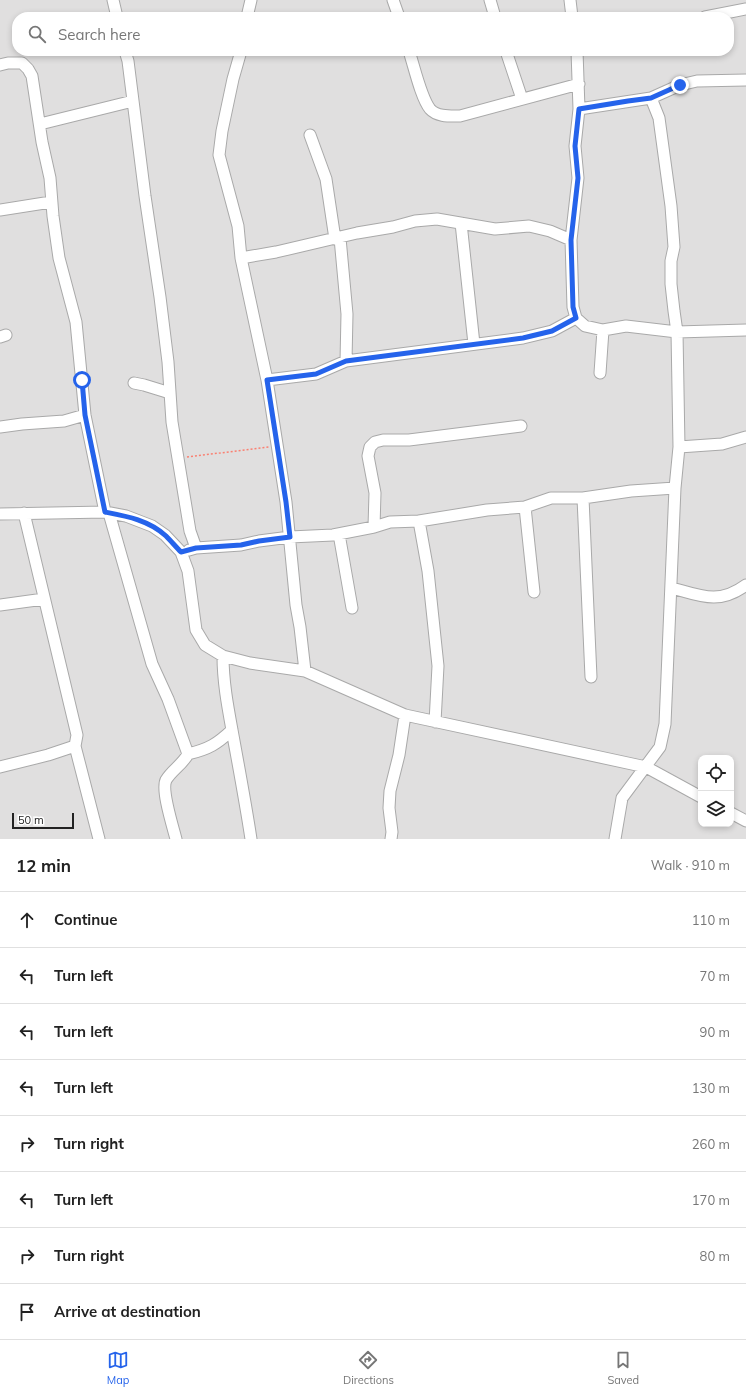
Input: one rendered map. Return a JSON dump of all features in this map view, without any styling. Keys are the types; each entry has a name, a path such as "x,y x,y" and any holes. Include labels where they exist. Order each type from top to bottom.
{"street":[{"path":"113,0 116,12"},
{"path":"249,12 251,0"},
{"path":"393,0 397,12"},
{"path":"490,0 494,12"},
{"path":"570,0 571,12"},
{"path":"731,12 746,9"},
{"path":"126,56 160,297 168,362 172,422 190,531 196,548"},
{"path":"240,56 223,124 219,156 238,226 241,258 267,380 276,446 286,502 296,605 305,671"},
{"path":"411,56 424,97 431,110 442,116 460,116 579,84"},
{"path":"508,56 522,99"},
{"path":"577,56 579,109 575,146 578,178 571,240 573,307 576,318 585,326 603,330 626,326 677,332 746,330"},
{"path":"0,65 8,63 22,63 32,76 50,178 52,216 60,258 76,322 85,415 107,512 152,664 168,699 188,754"},
{"path":"579,109 651,98 680,85 697,81 746,80"},
{"path":"615,839 622,798 660,747 665,724 672,588 675,488 679,447 677,332 671,284 671,261 674,247 671,206 659,118 651,98"},
{"path":"40,124 133,101"},
{"path":"310,135 326,179 338,238 347,314 346,361"},
{"path":"0,210 52,202"},
{"path":"241,258 415,221 437,219 495,229 529,226 550,231 571,240"},
{"path":"461,223 474,344"},
{"path":"267,380 316,374 346,361 523,338 552,331 576,318"},
{"path":"600,372 603,330"},
{"path":"134,383 170,394"},
{"path":"0,427 64,421 85,415"},
{"path":"374,527 374,493 368,456 370,447 375,442 383,440 409,440 521,426"},
{"path":"679,447 722,444 746,438"},
{"path":"181,552 196,548 241,545 290,537 339,534 374,527 390,522 419,521 487,510 525,507 552,498 583,498 631,491 675,488"},
{"path":"583,498 591,677"},
{"path":"525,507 534,592"},
{"path":"0,514 107,512 126,516 152,526 165,535 181,552 188,571 196,630 205,645 223,656 250,663 305,671 405,715 646,767 698,795"},
{"path":"24,513 76,735 75,746 99,839"},
{"path":"419,521 428,571 438,666 435,722"},
{"path":"339,534 352,608"},
{"path":"672,588 706,598 735,594 746,585"},
{"path":"0,605 44,599"},
{"path":"223,656 225,691 250,839"},
{"path":"391,839 392,832 388,808 390,791 399,755 405,715"},
{"path":"176,839 165,792 165,782 188,754 202,750 217,743 232,730"},
{"path":"0,767 48,755 75,746"},
{"path":"734,815 746,821"}],"path":[{"path":"178,459 276,446"}],"shaded area":[{"path":"0,0 746,0 746,839 0,839"}],"route":[{"path":"82,380 85,415 105,512 126,516 152,526 165,535 181,552 196,548 241,545 290,537 267,380 316,374 346,361 523,338 552,331 576,318 573,307 571,240 578,178 575,146 579,109 651,98 680,85"}]}
